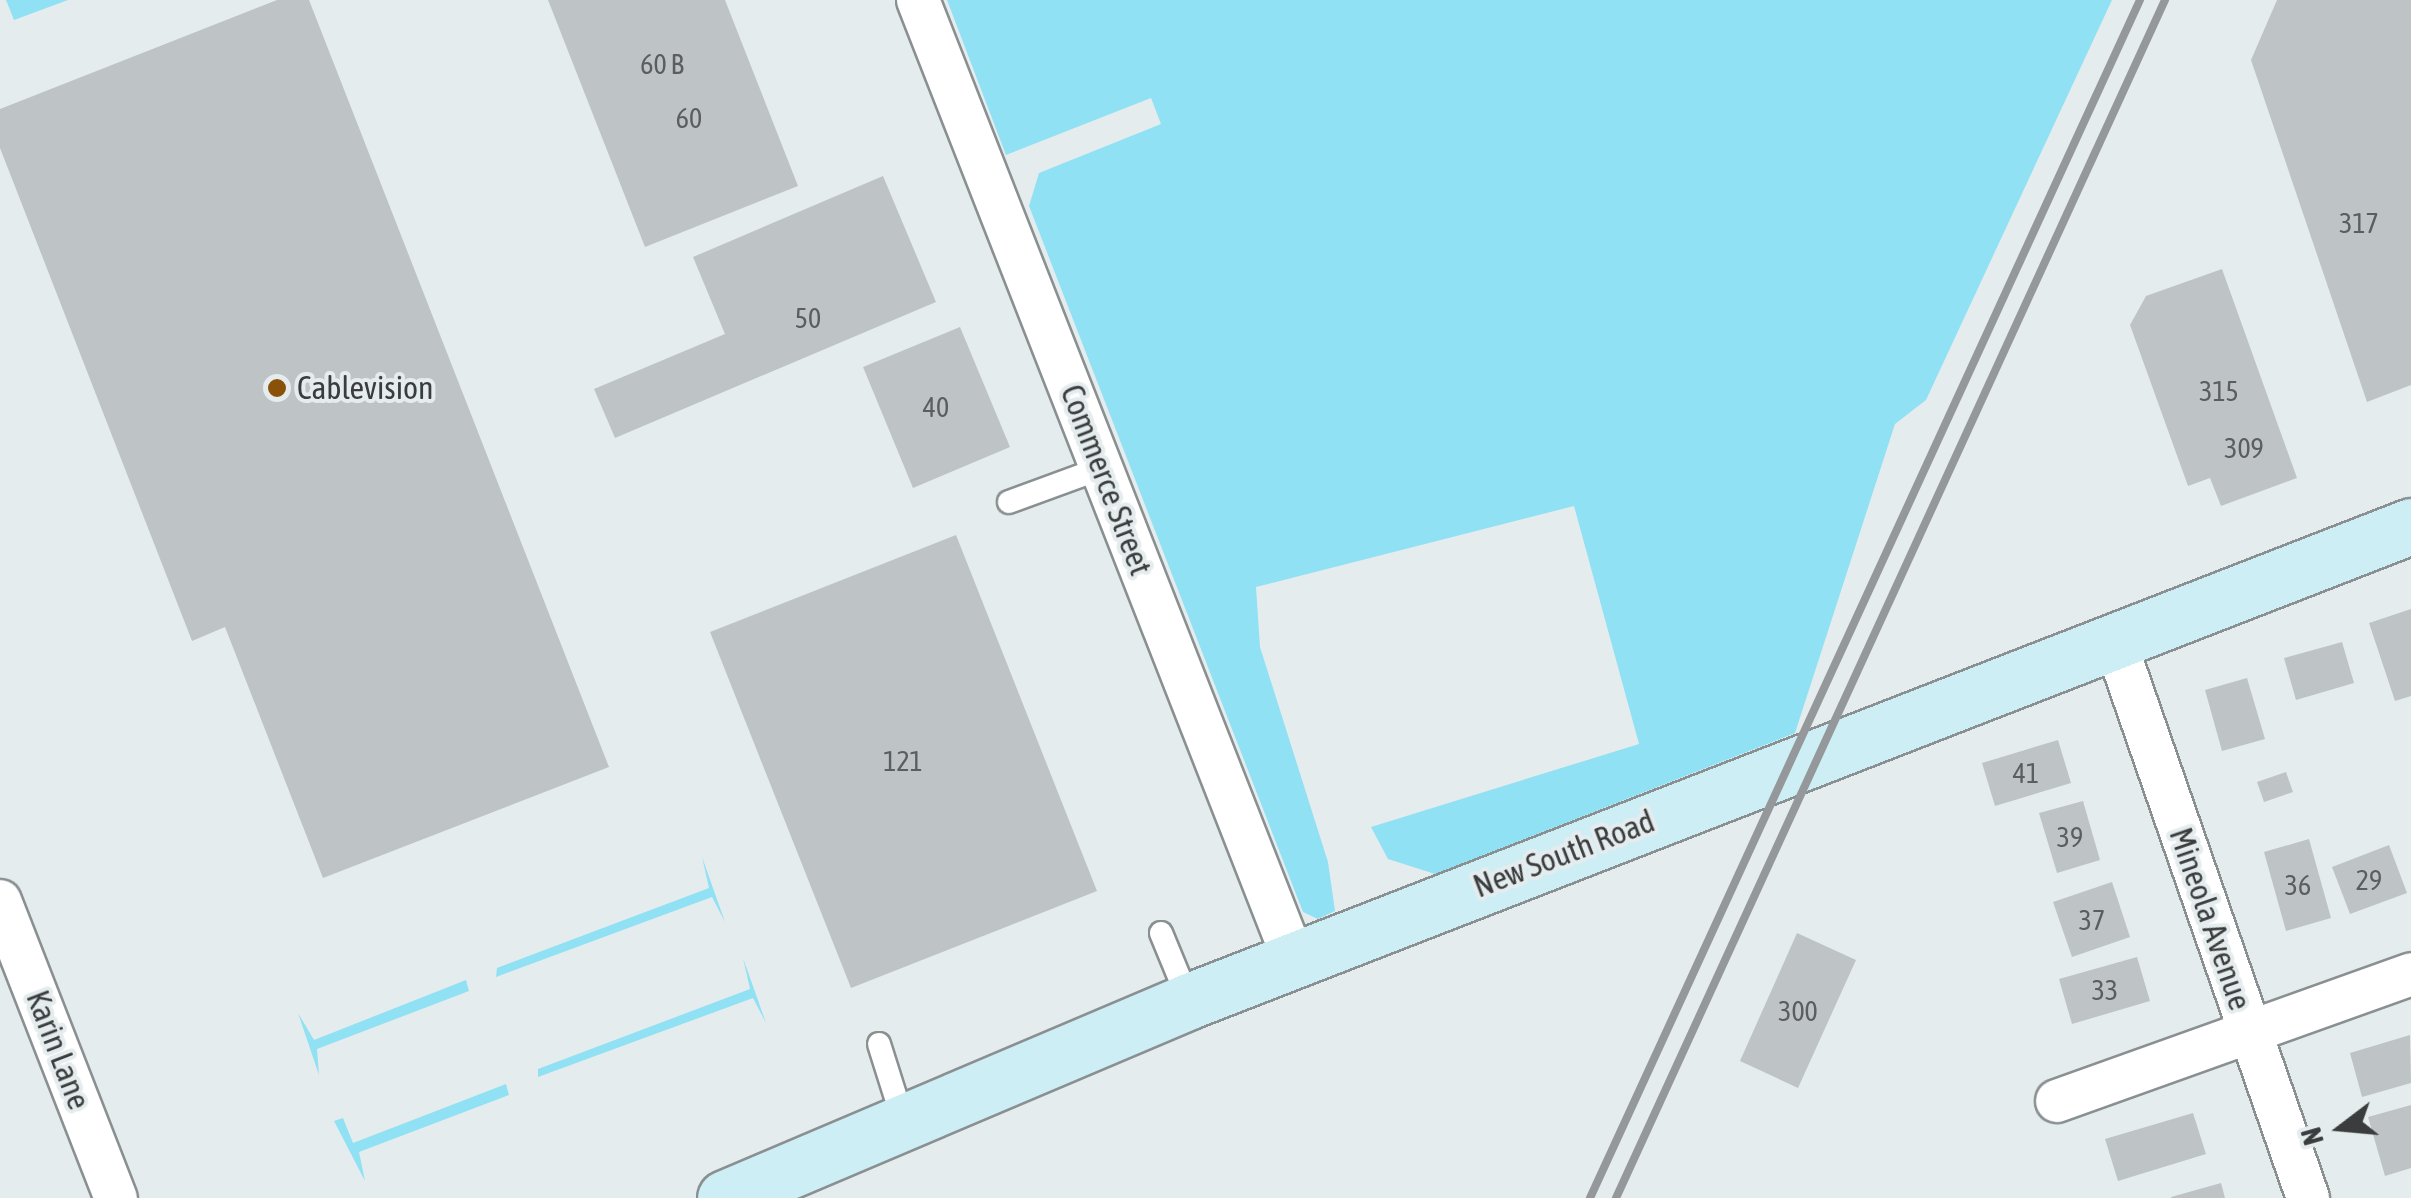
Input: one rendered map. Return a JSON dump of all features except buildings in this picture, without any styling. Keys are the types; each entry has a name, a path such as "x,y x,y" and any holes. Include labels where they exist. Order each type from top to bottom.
{"street":[{"name":"Commerce Street","path":"918,0 1294,960"},
{"name":"New South Road","path":"724,1198 1189,1001 2411,526"},
{"name":"Mineola Avenue","path":"2114,639 2308,1198"},
{"name":"Karin Lane","path":"0,901 116,1198"},
{"path":"2056,1102 2411,974"}],"lane":[{"path":"1009,502 1102,468"},
{"path":"1161,932 1189,1001"},
{"path":"879,1044 903,1120"}],"shaded area":[{"path":"6,0 68,0 14,20"},
{"path":"947,0 2112,0 1926,400 1895,424 1795,733 1435,874 1388,859 1371,827 1639,744 1574,506 1256,587 1260,647 1328,862 1335,911 1318,919 1303,912 1029,206 1039,173 1161,124 1151,98 1006,155"},
{"path":"702,857 725,922 712,897 496,977 497,968 709,888"},
{"path":"743,958 766,1023 753,998 538,1077 538,1069 750,989"},
{"path":"466,980 469,991 317,1049 319,1075 298,1013 314,1040"},
{"path":"506,1084 509,1095 359,1152 365,1181 334,1121 343,1118 353,1143"}],"railway":[{"path":"1590,1198 2140,0"},
{"path":"1616,1198 2165,0"}],"place":[{"name":"Cablevision","path":"277,388"}]}
